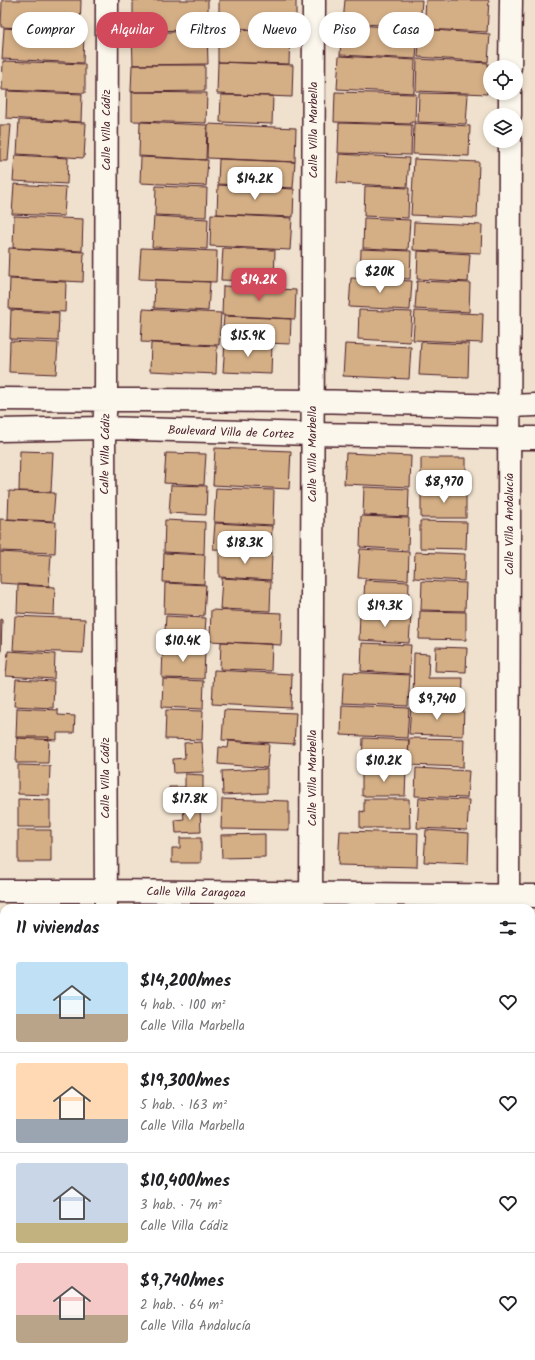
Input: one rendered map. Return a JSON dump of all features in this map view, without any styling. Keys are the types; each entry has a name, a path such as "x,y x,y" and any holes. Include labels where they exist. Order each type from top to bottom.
{"street":[{"name":"Calle Villa Cádiz","path":"106,0 106,400 104,428 106,900"},
{"name":"Calle Villa Marbella","path":"311,901 314,0"},
{"path":"510,60 511,0"},
{"name":"Calle Villa Andalucía","path":"508,902 510,148"},
{"path":"0,399 313,401 509,406 535,405"},
{"name":"Boulevard Villa de Cortez","path":"0,430 104,428 535,438"},
{"name":"Calle Villa Zaragoza","path":"0,891 106,900 508,902 535,896"}],"building":[{"path":"2,0 81,0 81,12 12,12 12,28 1,27"},
{"path":"133,0 208,0 208,12 176,12 176,30 168,31 168,12 133,12"},
{"path":"219,0 296,0 296,12 248,12 248,29 240,29 240,12 219,12"},
{"path":"345,0 422,0 421,12 378,12 378,25 370,24 370,12 344,12"},
{"path":"426,0 489,0 487,32 434,29 434,12 425,12"},
{"path":"370,26 378,26 378,48 417,48 416,59 340,55 340,48 370,48"},
{"path":"4,28 12,28 12,48 84,48 83,63 2,59"},
{"path":"240,30 248,30 248,48 289,48 289,64 218,62 218,48 240,48"},
{"path":"434,30 490,34 488,60 483,60 483,62 418,57 419,48 434,48"},
{"path":"168,32 176,32 176,48 208,48 208,64 133,65 132,48 168,48"},
{"path":"339,56 415,60 414,93 337,89"},
{"path":"417,59 483,63 483,94 416,91"},
{"path":"3,61 85,64 85,93 2,90"},
{"path":"218,62 293,65 292,97 217,94"},
{"path":"132,65 205,65 205,91 131,92"},
{"path":"7,91 82,94 81,122 6,118"},
{"path":"132,92 207,93 206,123 132,121"},
{"path":"335,92 416,94 415,122 411,122 411,124 334,122"},
{"path":"419,93 468,94 466,124 418,122"},
{"path":"221,95 273,96 272,124 220,122"},
{"path":"19,120 86,123 84,158 17,154"},
{"path":"140,122 207,125 206,160 139,156"},
{"path":"339,123 412,125 411,155 338,153"},
{"path":"414,123 470,126 469,156 413,154"},
{"path":"208,124 296,128 295,162 207,158"},
{"path":"0,125 11,125 8,161 0,161"},
{"path":"339,154 409,158 407,187 337,183"},
{"path":"15,155 68,158 67,184 13,181"},
{"path":"141,157 208,160 206,186 140,183"},
{"path":"219,159 295,162 293,188 218,184"},
{"path":"414,159 479,162 477,218 411,215"},
{"path":"14,184 66,187 64,216 12,214"},
{"path":"218,185 294,189 293,217 217,214"},
{"path":"156,186 207,188 206,217 155,215"},
{"path":"365,186 409,188 408,218 364,216"},
{"path":"211,214 292,218 290,250 210,246"},
{"path":"14,216 83,219 82,251 13,248"},
{"path":"154,216 208,219 207,249 152,247"},
{"path":"364,218 410,220 408,250 363,248"},
{"path":"414,222 482,225 481,253 413,250"},
{"path":"9,248 84,252 83,282 8,278"},
{"path":"141,248 217,251 216,282 139,279"},
{"path":"223,248 275,250 274,282 221,280"},
{"path":"361,249 411,251 410,279 360,276"},
{"path":"418,251 470,254 468,282 417,279"},
{"path":"351,278 412,281 410,310 349,307"},
{"path":"10,279 66,282 65,312 9,309"},
{"path":"155,280 210,282 208,311 154,308"},
{"path":"417,281 470,283 469,312 415,309"},
{"path":"223,286 296,290 295,319 222,315"},
{"path":"143,309 221,313 219,345 141,342"},
{"path":"11,310 59,313 58,341 10,339"},
{"path":"359,310 412,312 410,342 358,339"},
{"path":"415,311 483,314 482,343 413,340"},
{"path":"224,316 291,319 290,344 222,341"},
{"path":"10,341 58,343 56,374 9,372"},
{"path":"225,342 272,344 271,374 223,372"},
{"path":"421,342 469,344 468,377 419,375"},
{"path":"151,343 217,346 216,374 150,371"},
{"path":"345,344 411,347 409,379 343,376"},
{"path":"215,448 291,451 289,489 213,485"},
{"path":"20,451 53,452 51,492 19,491"},
{"path":"166,453 206,454 204,485 164,483"},
{"path":"346,453 411,456 410,487 344,484"},
{"path":"421,458 466,458 466,485 421,485"},
{"path":"171,485 207,486 206,515 169,513"},
{"path":"364,487 409,489 408,517 363,515"},
{"path":"216,488 274,490 273,525 214,522"},
{"path":"421,490 466,490 466,518 421,518"},
{"path":"9,491 55,493 53,521 8,519"},
{"path":"361,516 409,518 408,550 360,547"},
{"path":"0,519 56,522 55,553 0,551"},
{"path":"165,520 205,522 204,554 164,552"},
{"path":"420,521 467,522 466,549 420,548"},
{"path":"215,523 272,526 271,552 213,549"},
{"path":"360,549 409,552 408,580 358,578"},
{"path":"219,550 272,552 271,580 219,577"},
{"path":"0,552 51,555 49,586 0,583"},
{"path":"415,552 465,554 464,581 414,578"},
{"path":"164,553 205,555 204,584 163,582"},
{"path":"222,578 271,581 270,611 220,609"},
{"path":"365,580 409,582 408,613 363,611"},
{"path":"422,581 466,583 465,611 421,610"},
{"path":"165,583 206,585 204,616 164,614"},
{"path":"18,585 55,587 54,615 17,613"},
{"path":"211,610 282,613 281,645 210,641"},
{"path":"420,611 466,612 466,640 419,639"},
{"path":"360,613 411,615 409,643 359,640"},
{"path":"15,616 85,619 83,653 13,650"},
{"path":"166,616 206,618 204,646 164,645"},
{"path":"0,619 2,620 1,653 0,653"},
{"path":"221,642 272,644 271,671 220,669"},
{"path":"362,643 411,645 409,674 361,671"},
{"path":"163,646 205,648 204,679 162,678"},
{"path":"436,647 467,648 466,672 435,671"},
{"path":"8,651 55,654 54,679 6,676"},
{"path":"414,653 429,654 428,678 463,678 462,704 413,703"},
{"path":"214,670 292,674 291,708 212,704"},
{"path":"344,672 410,675 408,706 342,703"},
{"path":"16,679 54,681 53,708 14,706"},
{"path":"163,679 204,681 203,709 162,707"},
{"path":"342,705 409,708 407,738 341,735"},
{"path":"411,706 464,708 463,736 409,734"},
{"path":"17,708 58,710 58,715 75,716 74,733 57,733 57,740 16,738"},
{"path":"166,710 203,711 202,740 165,739"},
{"path":"224,710 296,713 294,744 222,740"},
{"path":"17,737 49,737 48,763 16,763"},
{"path":"363,738 409,740 407,769 362,767"},
{"path":"409,738 464,739 463,767 408,765"},
{"path":"229,741 269,744 267,768 218,764 219,747 228,748"},
{"path":"202,742 204,772 174,773 173,759 185,758 184,743"},
{"path":"18,765 50,766 49,795 18,794"},
{"path":"416,768 469,771 467,798 415,796"},
{"path":"267,769 267,793 223,795 222,771"},
{"path":"362,769 406,770 405,796 362,796"},
{"path":"185,774 203,775 203,802 169,801 169,787 185,787"},
{"path":"419,798 469,800 467,830 417,828"},
{"path":"18,799 50,800 50,827 18,827"},
{"path":"222,799 289,801 289,830 221,829"},
{"path":"364,799 409,799 410,828 360,828 360,811 364,812"},
{"path":"200,807 201,832 176,833 175,820 184,819 183,809"},
{"path":"18,830 51,830 51,862 18,862"},
{"path":"426,830 469,833 468,864 424,862"},
{"path":"340,831 418,833 417,867 338,865"},
{"path":"265,834 265,857 222,858 221,835"},
{"path":"180,838 201,838 201,863 172,863 172,848 180,848"}]}
